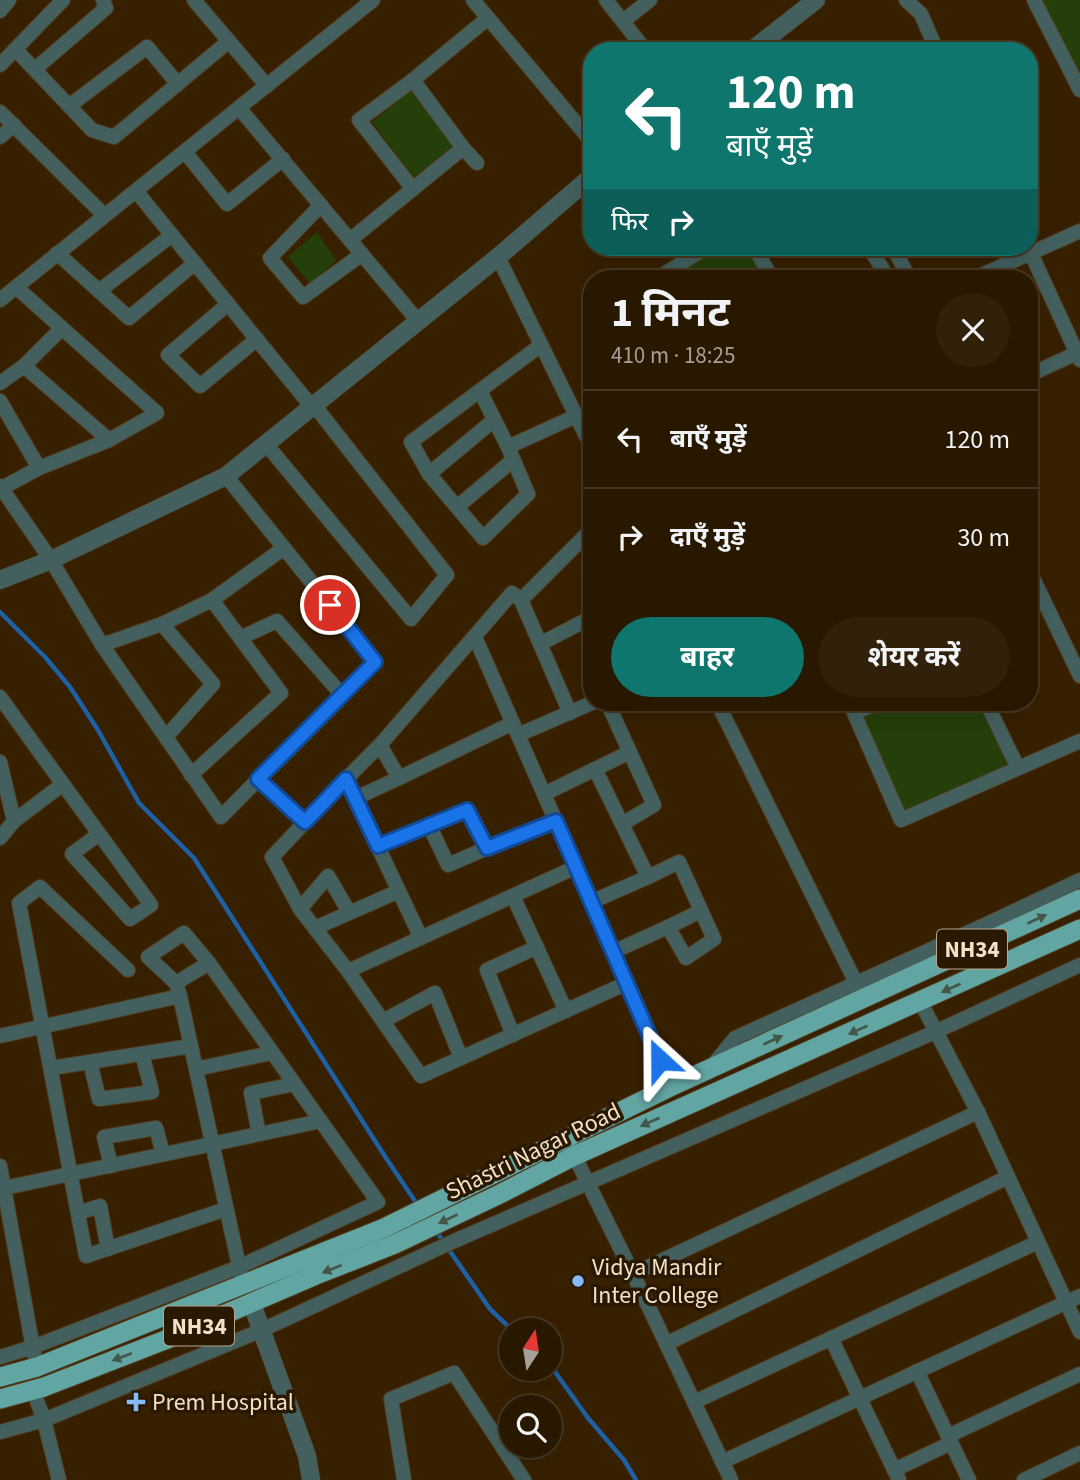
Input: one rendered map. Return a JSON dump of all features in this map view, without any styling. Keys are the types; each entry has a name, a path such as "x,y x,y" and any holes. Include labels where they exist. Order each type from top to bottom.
{"highway":[{"name":"NH34","path":"0,1377 37,1367 241,1276 390,1236 491,1176 710,1069 860,990 907,979 1080,899"},
{"name":"Shastri Nagar Road","path":"0,1399 33,1390 252,1304 316,1275 390,1236 500,1195 574,1156 1080,929"},
{"path":"907,979 920,1001"},
{"path":"241,1276 252,1304"}],"street":[{"path":"0,11 9,0"},
{"path":"0,65 63,0"},
{"path":"34,69 106,8 103,0"},
{"path":"194,0 267,86"},
{"path":"473,0 583,131"},
{"path":"606,0 639,42"},
{"path":"623,21 650,0"},
{"path":"762,42 816,0"},
{"path":"906,0 921,15 933,42"},
{"path":"1034,0 1080,90"},
{"path":"0,300 370,1"},
{"path":"413,189 359,120 413,80 488,18"},
{"path":"15,49 92,130 114,137 229,41"},
{"path":"69,106 147,47 178,84"},
{"path":"413,80 477,163"},
{"path":"239,108 418,321"},
{"path":"0,112 104,215"},
{"path":"0,137 14,125"},
{"path":"350,240 463,148"},
{"path":"184,152 227,204 282,159"},
{"path":"6,578 51,560 226,476 498,257 583,184"},
{"path":"136,191 313,406 447,575 411,619 266,444"},
{"path":"321,205 270,258 303,297 362,254"},
{"path":"1038,246 1080,231"},
{"path":"99,291 172,235"},
{"path":"57,253 129,317 195,263"},
{"path":"671,270 693,256"},
{"path":"990,270 1016,256"},
{"path":"1032,256 1078,357 1038,372"},
{"path":"498,257 583,430"},
{"path":"16,287 157,414 109,440 39,468 1,487 51,560 102,645 220,817 375,662 226,476"},
{"path":"228,304 168,355 200,386 257,340"},
{"path":"0,383 24,366 62,328"},
{"path":"480,391 528,494 483,538 429,474 411,442 541,345"},
{"path":"24,366 109,440"},
{"path":"0,401 39,468"},
{"path":"457,508 510,454 576,416"},
{"path":"429,474 494,420"},
{"path":"521,600 583,538"},
{"path":"102,645 162,624 212,600 285,548"},
{"path":"1038,589 1080,676"},
{"path":"570,713 521,600 512,593 380,745 272,857 300,908 348,971 421,1076 627,984"},
{"path":"191,775 281,693 212,600"},
{"path":"240,638 277,621 342,695"},
{"path":"540,644 583,622"},
{"path":"162,624 213,684 166,737"},
{"path":"475,637 672,1086"},
{"path":"0,698 151,905 130,919 72,854 99,834"},
{"path":"356,798 516,729 583,707"},
{"path":"611,711 654,804 622,824"},
{"path":"721,711 860,990 987,924 1080,880"},
{"path":"853,711 901,820 1080,741"},
{"path":"990,711 1018,768"},
{"path":"380,745 399,778"},
{"path":"544,794 629,752"},
{"path":"0,762 14,821"},
{"path":"595,769 648,877"},
{"path":"258,779 305,822"},
{"path":"346,779 421,938"},
{"path":"0,838 14,821 63,784"},
{"path":"378,846 467,810 487,848"},
{"path":"429,825 448,865 556,821"},
{"path":"591,902 679,862 714,939 686,958 668,927"},
{"path":"348,971 576,867"},
{"path":"300,908 328,876 349,912"},
{"path":"128,971 40,887 19,903 86,1256 226,1209"},
{"path":"315,928 399,891"},
{"path":"513,896 566,1011"},
{"path":"613,952 701,911"},
{"path":"0,1357 241,1276 378,1202 209,963 184,933 148,957 178,989 241,1276"},
{"path":"513,1034 487,970 537,947"},
{"path":"0,1036 178,989 209,963"},
{"path":"0,1432 44,1420 262,1330 446,1245 935,1032 1080,965"},
{"path":"383,1021 435,992 461,1058"},
{"path":"920,1001 978,1112 1038,1242 1073,1299 1080,1332"},
{"path":"51,1068 191,1046"},
{"path":"196,1069 271,1052"},
{"path":"90,1062 99,1099 152,1092 142,1054"},
{"path":"259,1134 251,1093 294,1084"},
{"path":"633,1274 978,1112"},
{"path":"4,1188 321,1121"},
{"path":"111,1166 104,1137 156,1128 163,1154"},
{"path":"565,1138 731,1480"},
{"path":"0,1166 37,1367"},
{"path":"666,1344 1008,1177"},
{"path":"78,1213 100,1206 108,1249"},
{"path":"694,1402 1038,1242"},
{"path":"0,1250 16,1247"},
{"path":"722,1462 1073,1299"},
{"path":"252,1304 307,1455 311,1480"},
{"path":"831,1338 897,1475 949,1439 1080,1374"},
{"path":"917,1371 969,1480"},
{"path":"404,1480 391,1399 454,1373 524,1480"},
{"path":"33,1390 44,1420 59,1480"},
{"path":"1024,1480 1080,1453"}],"green space":[{"path":"1041,0 1080,0 1080,77"},
{"path":"411,90 453,146 414,177 372,122"},
{"path":"317,232 336,260 310,284 288,257"},
{"path":"706,256 750,256 758,270 684,270"},
{"path":"873,711 983,711 1009,767 902,812 861,716"}],"waterway":[{"path":"0,612 45,657 70,687 139,803 194,858 417,1204"},
{"path":"436,1231 490,1309 499,1318"},
{"path":"561,1381 588,1418 624,1460 636,1480"}],"place":[{"name":"Vidya Mandir Inter College","path":"578,1281"},
{"name":"Prem Hospital","path":"136,1402"}],"route":[{"path":"330,605 375,662 258,779 305,822 346,779 378,846 467,810 487,848 556,821 660,1060"}]}
